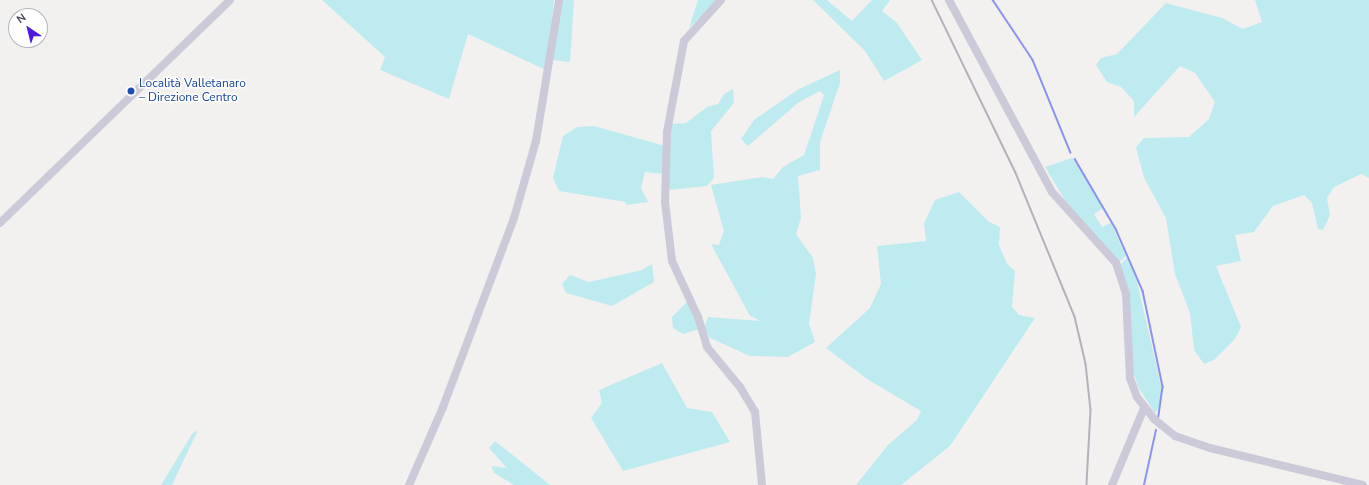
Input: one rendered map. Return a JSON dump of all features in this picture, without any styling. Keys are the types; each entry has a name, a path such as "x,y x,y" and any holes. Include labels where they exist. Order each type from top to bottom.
{"street":[{"path":"0,223 230,0"},
{"path":"409,485 446,400 514,218 536,141 559,0"},
{"path":"721,0 684,42 666,132 665,202 672,261 698,317 706,347 740,387 755,412 762,485"},
{"path":"949,0 1052,192 1116,263 1126,294 1128,367 1144,408 1164,428 1187,441 1363,485"},
{"path":"1112,485 1144,408"}],"shaded area":[{"path":"322,0 554,0 546,70 468,34 449,99 380,70 385,57"},
{"path":"562,0 574,0 570,62 553,60"},
{"path":"698,0 718,0 689,28"},
{"path":"813,0 827,0 852,21 872,0 890,0 882,11 897,23 922,60 884,81 865,51"},
{"path":"1255,0 1369,0 1369,178 1361,174 1334,187 1327,198 1330,215 1323,230 1318,229 1312,203 1304,195 1273,206 1254,232 1235,235 1241,261 1216,266 1241,327 1235,339 1214,360 1204,364 1194,350 1190,313 1175,274 1166,218 1144,178 1136,147 1144,138 1189,137 1209,119 1215,102 1195,73 1180,66 1134,117 1134,101 1121,87 1107,82 1096,65 1101,58 1117,54 1166,3 1222,18 1243,29 1262,22"},
{"path":"840,70 840,83 820,142 820,170 798,176 801,218 796,234 813,258 816,274 809,324 815,342 788,357 750,356 710,338 704,328 708,317 761,321 750,316 711,244 719,245 724,231 711,185 762,177 773,179 783,167 804,155 824,95 820,91 799,102 748,146 741,139 754,120 797,90"},
{"path":"733,89 734,103 711,131 714,178 707,186 669,190 668,131 672,124 686,123 707,107 718,104 724,94"},
{"path":"594,126 665,146 663,174 645,172 641,188 648,202 626,205 626,202 559,191 553,178 563,136 577,127"},
{"path":"1072,158 1103,208 1094,214 1102,227 1111,223 1126,256 1119,262 1069,207 1045,167"},
{"path":"959,192 989,222 1000,227 999,245 1007,264 1015,271 1012,307 1019,315 1035,318 950,446 901,485 856,485 888,445 917,420 921,411 867,379 826,348 870,308 881,284 877,246 926,241 924,223 935,200"},
{"path":"1127,258 1136,277 1161,386 1161,405 1155,413 1138,387 1131,365 1129,296 1120,265"},
{"path":"652,264 654,282 612,306 566,293 562,284 570,275 589,282 642,270"},
{"path":"689,300 700,329 683,334 673,328 672,317"},
{"path":"662,363 687,408 712,412 730,442 623,471 591,418 602,403 599,390"},
{"path":"198,430 172,485 161,485 192,434"},
{"path":"495,441 550,485 514,485 494,473 491,466 507,468 489,448"}],"waterway":[{"path":"993,0 1033,60 1071,153"},
{"path":"1075,159 1116,229 1143,291 1163,387 1159,417"},
{"path":"1144,485 1156,430"}],"railway":[{"path":"932,0 1016,173 1075,317 1086,364 1091,410 1087,485"}],"place":[{"name":"Località Valletanaro – Direzione Centro","path":"131,91"}]}
